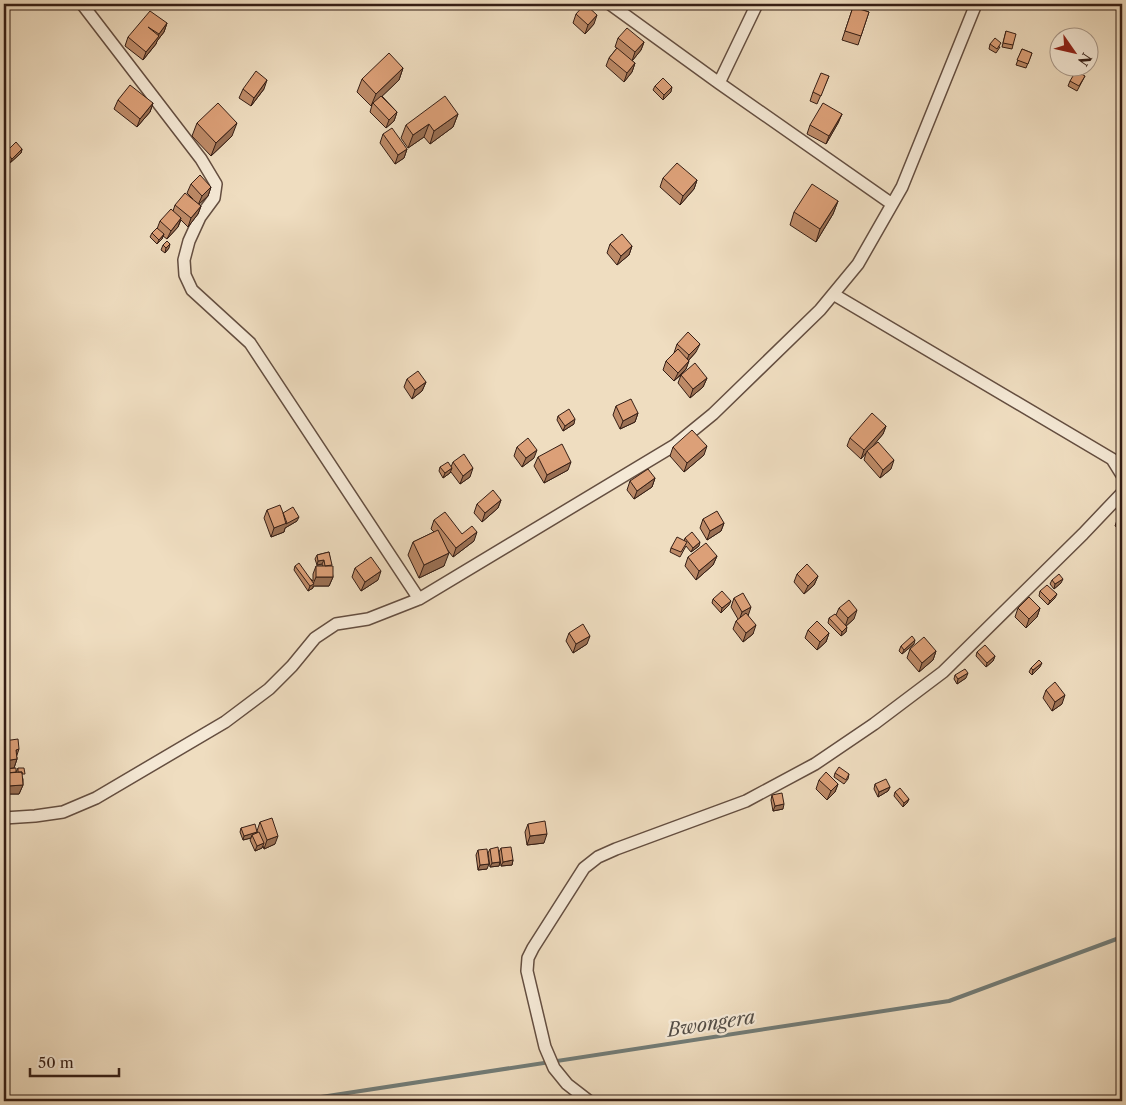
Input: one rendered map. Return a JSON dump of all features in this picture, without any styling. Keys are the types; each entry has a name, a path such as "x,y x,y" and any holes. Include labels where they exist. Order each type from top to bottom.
{"street":[{"path":"82,4 201,159 216,184 214,198 200,217 189,241 184,260 185,276 192,290 250,343 419,599"},
{"path":"610,4 892,204"},
{"path":"719,83 757,4"},
{"path":"4,818 63,812 96,798 224,722 270,689 315,638 336,624 368,619 419,599 675,445 713,414 820,310 858,264 902,186 976,4"},
{"path":"833,294 1112,459 1122,475"},
{"path":"589,1101 567,1084 554,1068 545,1047 526,971 528,958 533,948 584,868 598,857 616,849 746,801 815,764 874,724 943,672 1122,493"}],"building":[{"path":"585,4 597,15 588,25 576,14"},
{"path":"853,7 869,12 861,36 845,31"},
{"path":"150,11 167,23 159,34 148,27 159,36 146,52 128,37"},
{"path":"627,28 644,42 635,52 618,38"},
{"path":"1006,31 1016,34 1013,45 1003,43"},
{"path":"995,38 1001,43 997,49 990,44"},
{"path":"617,48 635,63 627,73 609,58"},
{"path":"1022,49 1032,53 1028,64 1017,60"},
{"path":"389,53 403,68 376,94 362,79"},
{"path":"256,71 267,80 254,98 243,89"},
{"path":"821,73 829,76 821,96 813,92"},
{"path":"663,78 672,87 664,95 655,86"},
{"path":"1072,78 1084,78 1079,86 1070,81"},
{"path":"130,85 153,103 140,119 118,100"},
{"path":"381,96 397,112 389,120 373,103"},
{"path":"445,96 458,114 434,131 429,124 413,135 406,125"},
{"path":"218,103 237,123 216,143 197,123"},
{"path":"823,103 842,114 829,136 810,125"},
{"path":"392,128 407,149 398,155 383,134"},
{"path":"16,142 22,149 12,159 6,152"},
{"path":"677,163 697,180 683,196 663,178"},
{"path":"200,175 211,187 202,196 191,184"},
{"path":"812,184 838,201 820,229 794,212"},
{"path":"185,193 201,206 191,218 175,205"},
{"path":"171,209 181,218 171,231 160,221"},
{"path":"157,228 164,234 159,240 152,233"},
{"path":"622,234 632,246 621,256 610,244"},
{"path":"167,241 170,244 166,248 163,245"},
{"path":"688,332 700,344 689,355 677,344"},
{"path":"678,349 689,361 678,373 666,361"},
{"path":"695,363 707,378 693,389 681,375"},
{"path":"418,371 426,382 415,390 407,379"},
{"path":"631,399 638,413 623,421 616,406"},
{"path":"569,409 575,419 565,426 558,416"},
{"path":"872,413 886,426 864,450 850,438"},
{"path":"692,430 707,446 687,463 673,447"},
{"path":"528,438 537,450 526,458 517,447"},
{"path":"878,442 894,460 883,470 867,451"},
{"path":"562,444 571,462 547,475 538,457"},
{"path":"464,454 473,468 463,476 453,462"},
{"path":"448,462 452,468 445,473 440,467"},
{"path":"648,469 655,478 637,491 630,481"},
{"path":"493,490 501,500 485,513 477,504"},
{"path":"280,505 287,523 274,528 267,510"},
{"path":"293,507 299,517 286,524 283,513"},
{"path":"717,511 724,523 710,531 703,519"},
{"path":"1122,511 1122,520 1118,517"},
{"path":"445,512 462,534 472,526 477,532 456,548 434,520"},
{"path":"438,530 449,553 424,565 413,542"},
{"path":"692,532 700,542 693,548 685,538"},
{"path":"677,537 687,542 681,552 671,548"},
{"path":"706,543 717,556 699,571 688,557"},
{"path":"329,552 332,565 325,566 324,560 318,561 317,555"},
{"path":"371,557 381,571 365,582 355,568"},
{"path":"299,563 314,584 310,586 295,566"},
{"path":"807,564 818,576 808,586 797,574"},
{"path":"316,566 333,566 333,577 316,577"},
{"path":"1059,574 1063,579 1055,584 1052,580"},
{"path":"1047,585 1057,594 1050,601 1040,591"},
{"path":"722,591 731,601 722,608 713,599"},
{"path":"743,593 751,607 742,612 734,598"},
{"path":"1029,597 1040,608 1029,619 1018,608"},
{"path":"849,600 857,610 848,618 839,608"},
{"path":"746,613 756,625 746,633 736,621"},
{"path":"835,614 847,627 842,632 829,618"},
{"path":"817,621 829,633 820,642 808,630"},
{"path":"583,624 590,636 576,644 569,633"},
{"path":"912,636 915,640 904,650 901,646"},
{"path":"924,637 936,651 922,663 910,649"},
{"path":"985,645 995,656 987,663 977,652"},
{"path":"1039,660 1042,663 1033,670 1031,668"},
{"path":"965,669 968,673 958,679 955,675"},
{"path":"1055,682 1065,695 1055,702 1046,690"},
{"path":"18,739 17,759 4,761 4,741"},
{"path":"839,767 849,774 846,780 835,773"},
{"path":"16,768 16,772 6,774 5,769"},
{"path":"18,768 24,768 25,774 18,772"},
{"path":"22,772 23,785 8,786 7,773"},
{"path":"826,772 838,784 831,791 819,780"},
{"path":"886,779 890,787 879,792 875,784"},
{"path":"900,788 909,799 904,803 895,792"},
{"path":"782,793 784,804 775,806 772,795"},
{"path":"272,818 278,836 267,840 260,822"},
{"path":"545,821 547,834 530,836 528,824"},
{"path":"255,824 257,832 244,836 241,828"},
{"path":"259,832 264,843 257,846 252,835"},
{"path":"498,847 500,862 492,863 490,849"},
{"path":"511,847 513,860 503,862 501,848"},
{"path":"487,849 489,864 480,865 478,850"}],"waterway":[{"name":"Bwongera","path":"295,1101 949,1001 1122,937"}]}
